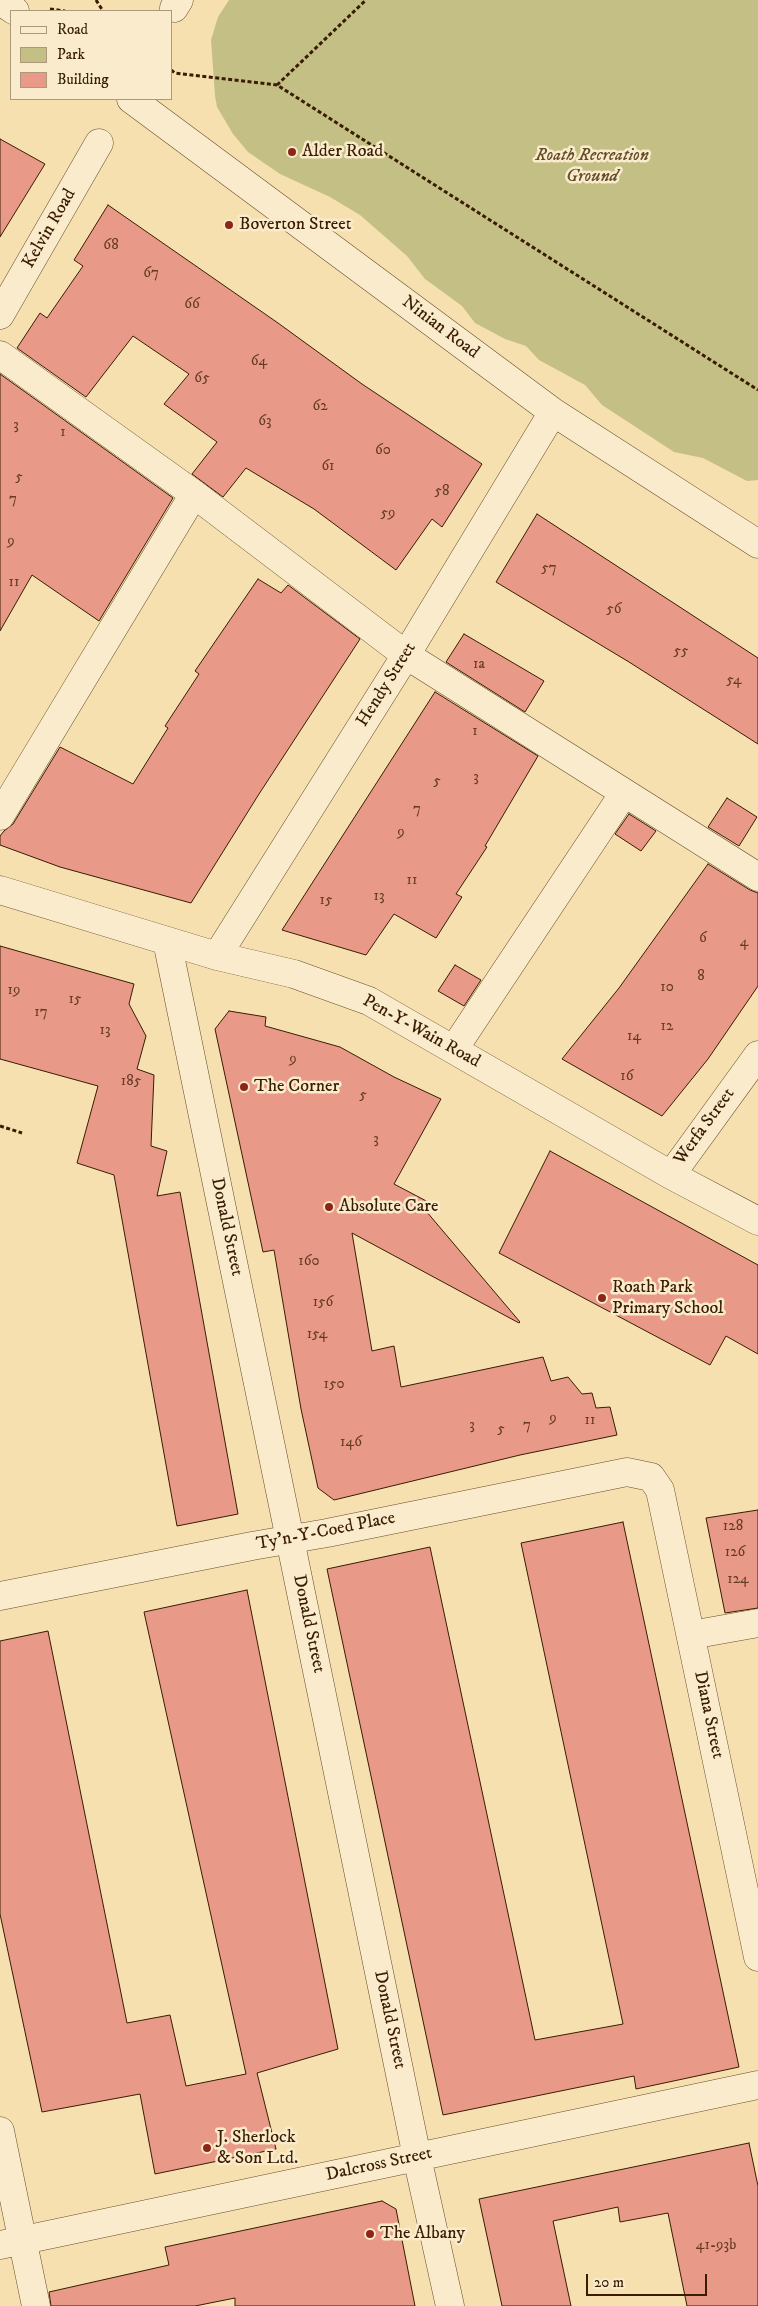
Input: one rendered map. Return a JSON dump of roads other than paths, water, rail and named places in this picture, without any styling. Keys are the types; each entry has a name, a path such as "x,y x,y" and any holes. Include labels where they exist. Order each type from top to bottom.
{"street":[{"path":"0,1 14,10"},
{"name":"Ninian Road","path":"132,100 553,412 758,544"},
{"name":"Kelvin Road","path":"0,315 100,143"},
{"path":"0,355 194,494 406,656 758,877"},
{"name":"Hendy Street","path":"218,956 406,656 553,412"},
{"path":"0,816 194,494"},
{"path":"454,1049 624,793"},
{"name":"Pen-Y-Wain Road","path":"0,890 218,956 294,974 369,1000 670,1175 758,1221"},
{"name":"Donald Street","path":"167,941 417,2157 450,2306"},
{"name":"Werfa Street","path":"670,1175 758,1055"},
{"name":"Ty'n-Y-Coed Place","path":"0,1596 327,1533 627,1472 651,1476"},
{"name":"Diana Street","path":"651,1476 660,1490 758,1957"},
{"path":"691,1635 758,1623"},
{"name":"Dalcross Street","path":"11,2243 758,2085"},
{"path":"0,2131 11,2243 36,2306"}],"place":[{"name":"Alder Road","path":"292,152"},
{"name":"Boverton Street","path":"229,225"},
{"name":"The Corner","path":"244,1087"},
{"name":"Absolute Care","path":"329,1207"},
{"name":"Roath Park Primary School","path":"602,1298"},
{"name":"J. Sherlock & Son Ltd.","path":"207,2148"},
{"name":"The Albany","path":"370,2234"}],"park label":[{"name":"Roath Recreation Ground","path":"592,166"}]}
